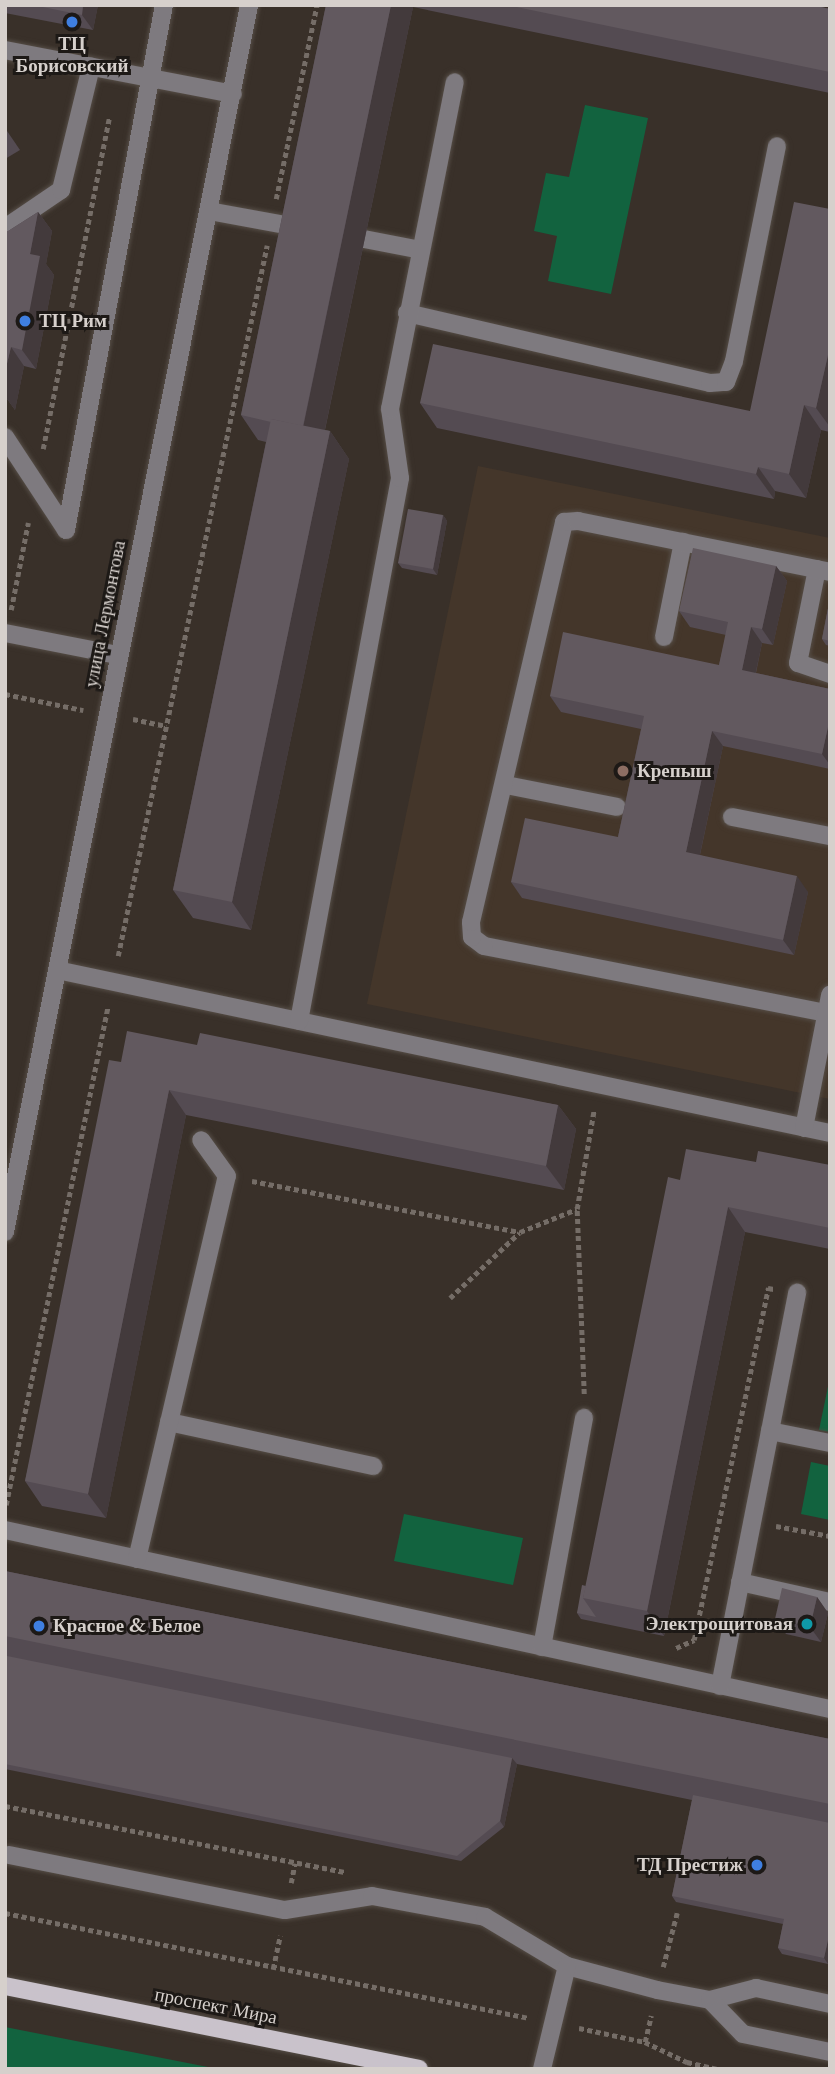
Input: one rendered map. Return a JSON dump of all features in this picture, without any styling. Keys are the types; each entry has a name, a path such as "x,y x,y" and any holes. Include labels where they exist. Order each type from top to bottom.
{"main road":[{"name":"проспект Мира","path":"5,1986 419,2069"}],"street":[{"path":"5,438 66,530 164,5"},
{"name":"улица Лермонтова","path":"5,1232 117,655 233,94 248,5"},
{"path":"5,50 233,94"},
{"path":"5,228 61,190 91,67"},
{"path":"299,1021 400,478 390,409 455,82"},
{"path":"407,313 710,383 726,382 734,361 777,146"},
{"path":"209,211 302,228"},
{"path":"364,240 421,250"},
{"path":"804,1128 828,1004 484,946 472,937 471,922 506,785 564,522 683,542 823,571 798,663 830,674"},
{"path":"664,637 683,542"},
{"path":"6,633 117,655"},
{"path":"506,785 617,807"},
{"path":"732,817 830,836"},
{"path":"57,970 830,1133"},
{"path":"137,1559 227,1176 201,1140"},
{"path":"720,1686 797,1292"},
{"path":"542,1647 584,1418"},
{"path":"169,1422 373,1466"},
{"path":"770,1431 830,1443"},
{"path":"5,1530 830,1709"},
{"path":"740,1583 830,1602"},
{"path":"9,1855 285,1910 372,1895 485,1917 567,1966 710,2000 757,1989 830,2004"},
{"path":"542,2069 567,1966"},
{"path":"710,2000 743,2034 830,2052"}],"path":[{"path":"5,1509 317,5"},
{"path":"6,633 118,72"},
{"path":"584,1418 577,1209 595,1103"},
{"path":"227,1176 520,1233"},
{"path":"450,1298 520,1233 577,1209"},
{"path":"663,1646 676,1648 694,1640 768,1288"},
{"path":"5,1806 359,1875"},
{"path":"5,1913 645,2042 687,2062 718,2069"}],"shaded area":[{"name":"Крепыш","path":"478,466 830,538 830,1099 367,1004"}],"green space":[{"path":"585,105 648,118 611,294 548,281 557,236 534,231 546,173 569,177"},
{"path":"830,1377 830,1432 819,1430"},
{"path":"811,1462 830,1466 830,1520 801,1514"},
{"path":"404,1514 523,1538 513,1585 394,1561"},
{"path":"5,2027 218,2069 5,2069"}],"building":[{"path":"33,5 83,5 82,15"},
{"path":"326,5 391,5 303,426 241,415"},
{"path":"507,5 812,5 830,9 830,72"},
{"path":"794,202 830,209 830,346 816,408 804,405 789,474 758,467 756,474 420,403 433,344 750,411"},
{"path":"38,212 30,254 40,256 22,350 11,347 5,372 5,233"},
{"path":"271,419 330,431 232,902 173,890"},
{"path":"408,509 443,515 433,569 398,563"},
{"path":"693,548 776,566 762,629 751,627 742,670 830,689 830,718 822,754 712,731 686,852 797,876 783,940 511,882 525,818 618,837 644,716 550,696 563,632 719,665 728,622 679,611"},
{"path":"830,598 830,641 822,639"},
{"path":"127,1031 197,1045 200,1033 558,1105 546,1166 169,1090 88,1494 25,1481 109,1060 121,1062"},
{"path":"686,1149 756,1162 758,1151 830,1165 830,1228 728,1207 647,1611 583,1598 668,1177 680,1180"},
{"path":"5,1571 830,1739 830,1804 5,1636"},
{"path":"582,1585 586,1586 583,1598 596,1617 577,1613"},
{"path":"782,1588 817,1597 810,1627 775,1619"},
{"path":"7,1656 512,1758 500,1821 457,1856 5,1764"},
{"name":"ТД Престиж","path":"693,1795 830,1823 830,1931 824,1958 778,1948 784,1919 672,1896"}],"place":[{"name":"ТЦ Борисовский","path":"72,22"},
{"name":"ТЦ Рим","path":"25,321"},
{"name":"Крепыш","path":"623,771"},
{"name":"Электрощитовая","path":"807,1624"},
{"name":"Красное & Белое","path":"39,1626"},
{"name":"ТД Престиж","path":"757,1865"}]}
